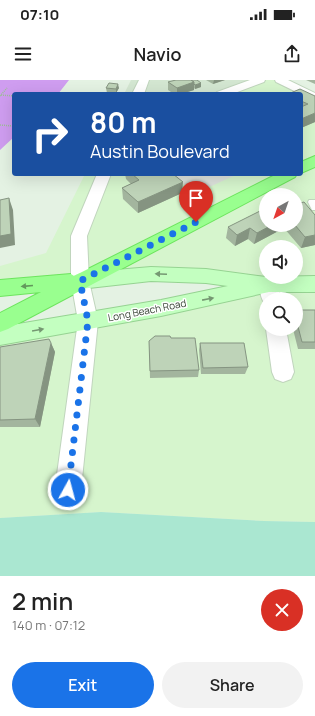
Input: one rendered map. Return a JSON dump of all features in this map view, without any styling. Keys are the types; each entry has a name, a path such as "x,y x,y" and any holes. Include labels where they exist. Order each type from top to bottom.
{"main road":[{"path":"303,167 315,161"},
{"path":"80,281 285,176"},
{"name":"Long Beach Road","path":"0,288 156,274 206,276 270,292 315,284"},
{"name":"Long Beach Road","path":"0,323 80,281"},
{"name":"Long Beach Road","path":"0,336 220,296 259,293"}],"street":[{"path":"139,92 144,80"},
{"path":"227,92 260,80"},
{"path":"280,80 315,98"},
{"path":"68,490 88,321 80,281 79,236 103,176"},
{"path":"277,336 283,372"}],"path":[{"path":"0,96 8,88"},
{"path":"0,96 12,96"},
{"path":"0,125 12,126"}],"shaded area":[{"path":"0,80 69,80 60,92 12,92 12,139 0,150"},
{"path":"131,80 263,80 229,92 125,92"},
{"path":"263,80 278,80 303,92 229,92"},
{"path":"303,92 315,98 315,522 264,521 101,512 0,518 0,337 269,284 303,284 303,240 259,240 259,283 145,276 0,296 0,266 46,253 84,176 303,176"},
{"path":"172,176 234,176 196,193"},
{"path":"101,512 264,521 315,522 315,576 0,576 0,518"}],"building":[{"path":"176,80 191,80 194,82 177,88 168,82"},
{"path":"191,80 197,80 201,83 195,85"},
{"path":"109,83 118,84 116,89 106,88"},
{"path":"300,89 315,96 315,113 303,118 303,106 308,104 303,102 303,92 293,92"},
{"path":"134,176 176,176 183,182 138,202 122,188 139,180"},
{"path":"9,198 11,234 0,236 0,200"},
{"path":"303,202 315,215 315,235 305,237 301,232 303,232"},
{"path":"259,212 259,232 257,233 250,228 237,235 228,227"},
{"path":"303,310 315,310 315,342 302,342 300,336 303,336"},
{"path":"155,336 195,338 199,370 150,371 149,341"},
{"path":"49,339 51,343 35,419 0,420 0,347"},
{"path":"200,343 244,343 248,367 203,368"}],"route":[{"path":"68,490 88,321 80,281 196,222"}]}
